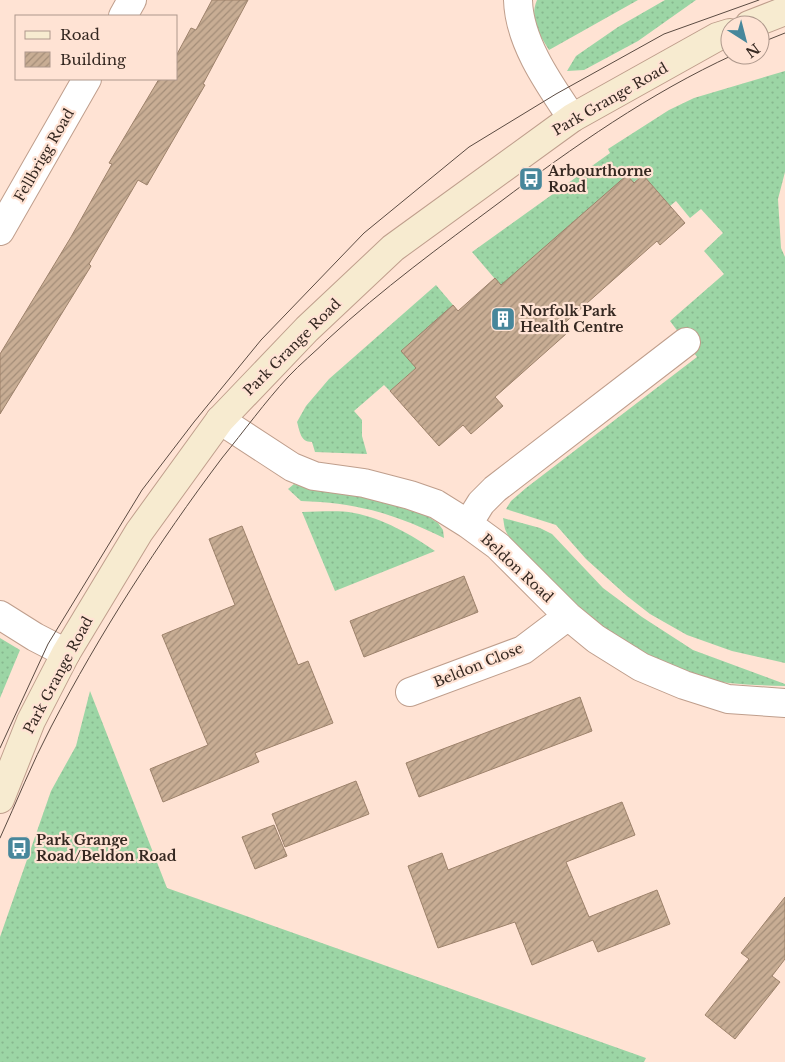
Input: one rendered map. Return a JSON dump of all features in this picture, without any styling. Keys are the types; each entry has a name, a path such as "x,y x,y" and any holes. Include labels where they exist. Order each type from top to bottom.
{"street":[{"path":"124,15 132,0"},
{"path":"518,0 518,11 524,36 551,86 572,118"},
{"path":"770,17 785,11"},
{"name":"Park Grange Road","path":"0,799 31,721 66,653 139,532 220,420 308,329 393,248 572,118 720,37"},
{"name":"Fellbrigg Road","path":"0,231 86,80"},
{"path":"468,524 481,503 495,489 686,342"},
{"name":"Beldon Road","path":"220,420 292,467 314,476 364,482 410,494 436,504 498,546 568,616 621,656 641,667 684,685 728,699 785,703"},
{"path":"0,615 35,637 66,653"},
{"name":"Beldon Close","path":"410,692 523,650 568,616"}],"green space":[{"path":"537,0 638,0 549,50 536,26 534,14"},
{"path":"665,0 696,0 638,41 584,70 567,71 576,56 618,27"},
{"path":"785,71 785,172 778,199 781,248 785,257 785,663 732,651 687,635 650,614 627,596 586,559 556,525 506,509 511,501 526,488 697,357 670,321 724,274 704,251 723,233 701,209 690,218 676,201 670,206 643,175 501,286 472,252 610,153 608,149 669,110 694,98"},
{"path":"436,285 453,305 416,368 390,391 384,385 354,411 362,420 362,436 367,454 315,452 312,442 308,442 301,435 297,422 306,406 329,379"},
{"path":"294,484 313,490 353,494 427,516 438,523 443,530 444,538 408,522 374,511 340,504 301,501 288,489"},
{"path":"302,512 342,512 365,515 396,528 435,551 335,591"},
{"path":"503,518 540,528 552,534 603,588 642,617 693,650 785,684 785,686 728,683 695,676 660,661 624,641 604,628 549,582 511,539 505,529"},
{"path":"0,638 20,650 0,698"},
{"path":"90,691 167,888 646,1058 644,1062 0,1062 0,937 51,791 76,746"}],"building":[{"path":"212,0 248,0 203,84 205,85 147,185 138,180 89,264 91,266 0,414 0,354 71,237 112,164 109,163 158,80 178,80 178,52 191,28 196,30"},
{"name":"Norfolk Park Health Centre","path":"627,175 634,183 643,175 685,223 660,245 657,241 560,327 566,334 495,397 503,406 471,434 463,425 439,446 390,391 416,368 401,351 453,305 458,311 495,278 501,285"},
{"path":"242,526 298,665 308,661 333,723 255,753 259,762 163,802 150,769 208,745 162,635 235,605 209,539"},
{"path":"464,576 478,612 364,657 350,621"},
{"path":"580,697 592,731 419,797 406,763"},
{"path":"356,781 369,814 285,847 272,814"},
{"path":"622,802 635,835 566,862 589,917 657,890 670,924 598,952 593,940 532,965 515,922 438,948 408,866 442,853 448,870"},
{"path":"274,825 287,856 255,869 242,837"},
{"path":"785,897 785,959 772,976 780,982 735,1039 705,1015 749,959 741,953"}],"tram line":[{"path":"0,748 48,644 142,490 194,422 261,340 364,233 469,147 556,94 664,34 759,0"},
{"path":"770,39 785,33"},
{"path":"0,838 51,727 89,657 131,589 198,490 288,377 348,321 391,285 556,161 642,104 720,61"}],"place":[{"name":"Arbourthorne Road","path":"531,179"},
{"name":"Norfolk Park Health Centre","path":"503,319"},
{"name":"Park Grange Road/Beldon Road","path":"19,848"}]}
